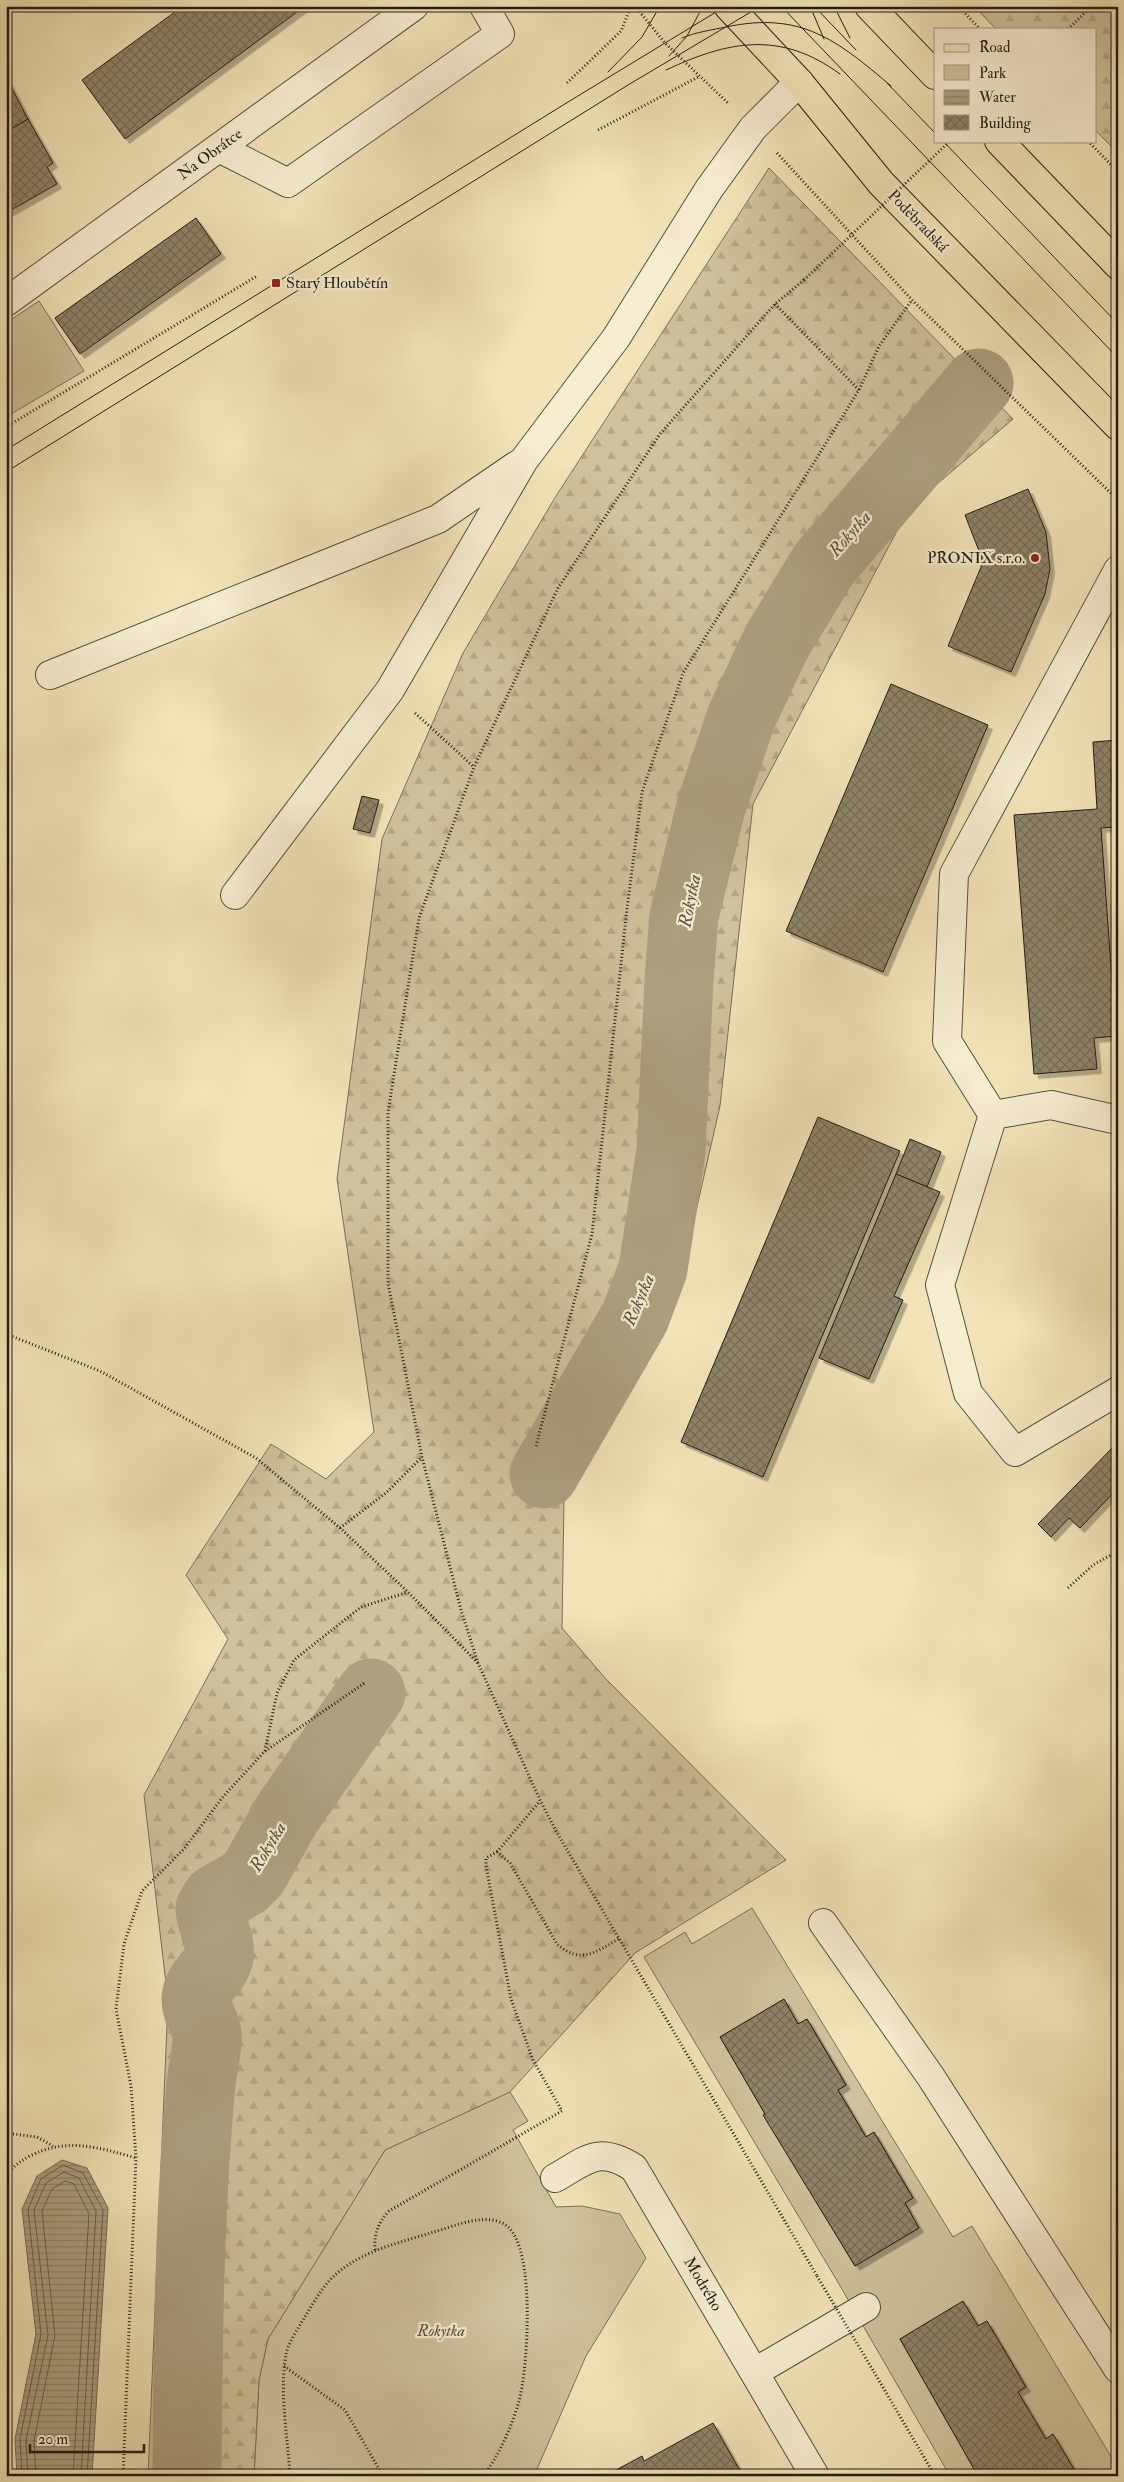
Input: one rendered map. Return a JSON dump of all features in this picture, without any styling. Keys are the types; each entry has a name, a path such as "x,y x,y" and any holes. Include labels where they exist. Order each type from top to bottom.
{"main road":[{"name":"Poděbradská","path":"728,6 799,82 882,183 1118,426"},
{"path":"869,6 934,74"},
{"path":"1000,142 1118,265"}],"street":[{"name":"Na Obrátce","path":"7,301 414,6"},
{"path":"219,148 288,183 500,34 484,6"},
{"path":"235,895 390,690 524,460 616,338 709,189 753,128 799,82"},
{"path":"50,676 438,519 524,460"},
{"path":"1118,570 954,874 946,1041 993,1115 940,1285 968,1393 1015,1452 1118,1391"},
{"path":"993,1115 1051,1105 1118,1120"},
{"path":"823,1923 931,2077 1118,2368"},
{"name":"Modrého","path":"554,2178 592,2157 604,2155 620,2159 634,2168 815,2476"},
{"path":"755,2372 866,2308"}],"path":[{"path":"567,83 621,32 631,6"},
{"path":"636,6 665,43 753,128 912,300 1118,500"},
{"path":"958,6 979,28"},
{"path":"1069,28 1092,6"},
{"path":"598,130 700,76"},
{"path":"935,2476 540,1800 478,1663 461,1610 422,1456 388,1283 388,1112 419,918 474,767 558,588 660,434 775,304 804,280 949,142"},
{"path":"1089,142 1118,172"},
{"path":"6,427 258,276"},
{"path":"536,1446 592,1234 625,927 642,792 683,673 859,390 879,346 912,300"},
{"path":"775,304 859,390"},
{"path":"390,690 474,767"},
{"path":"6,1334 100,1371 202,1426 256,1458 340,1528 408,1592 478,1663"},
{"path":"340,1528 387,1492 422,1456"},
{"path":"1068,1588 1093,1565 1118,1551"},
{"path":"264,1752 277,1693 294,1660 361,1606 408,1592"},
{"path":"123,2476 136,2158 131,2086 116,2009 124,1944 142,1891 184,1849 222,1798 264,1752 366,1682"},
{"path":"375,2250 374,2237 379,2222 389,2211 562,2111 533,2060 511,1999 486,1866 486,1858 497,1852 540,1800"},
{"path":"497,1852 510,1862 557,1944 567,1952 580,1956 594,1953 620,1938"},
{"path":"6,2133 37,2137 53,2146"},
{"path":"6,2178 12,2167 44,2148 53,2146 97,2147 136,2158"},
{"path":"290,2476 284,2366 286,2353 298,2328 330,2280 350,2264 375,2250 481,2220 506,2224 514,2232 524,2269 527,2325 525,2372 519,2402 507,2434 482,2476"},
{"path":"284,2366 345,2410 383,2476"}],"green space":[{"path":"974,6 1118,6 1118,153 1096,131 1096,28 995,28"},
{"path":"769,168 1013,419 909,508 753,804 720,1106 677,1294 564,1498 562,1628 605,1678 786,1860 635,1953 510,2092 385,2150 268,2339 259,2380 254,2476 148,2476 168,2001 144,1795 228,1639 186,1575 271,1444 326,1479 374,1432 337,1179 382,839 463,653 556,496"},
{"path":"39,301 84,371 6,417 6,323"},
{"path":"752,1908 953,2237 972,2226 1118,2468 1118,2476 1078,2476 1053,2434 1046,2439 1018,2392 1026,2387 987,2321 978,2326 963,2302 900,2339 978,2476 950,2476 839,2284 644,1957 685,1932 692,1944","holes":["784,1999 798,2024 807,2019 846,2085 838,2090 866,2137 874,2132 913,2198 905,2203 919,2228 855,2266 764,2115 720,2037"]},
{"name":"Rokytka","path":"510,2092 528,2121 513,2130 556,2207 582,2206 620,2214 646,2258 586,2356 534,2476 254,2476 259,2380 268,2339 385,2150"}],"water":[{"path":"62,2160 87,2168 108,2208 92,2476 17,2476 15,2439 36,2334 22,2209 37,2176"}],"building":[{"path":"183,6 305,6 125,139 82,80"},
{"path":"6,81 8,81 28,119 6,132"},
{"path":"28,119 53,163 47,167 57,184 6,213 6,132"},
{"path":"196,218 221,254 80,354 55,318"},
{"path":"1028,489 1046,532 1050,569 1045,594 1011,672 948,646 981,567 981,556 965,515"},
{"path":"891,684 988,725 883,972 786,931"},
{"path":"1118,740 1118,763 1111,771 1115,827 1101,828 1116,1036 1094,1038 1097,1069 1034,1074 1014,815 1097,809 1093,742"},
{"path":"362,796 379,800 370,833 353,829"},
{"path":"818,1117 900,1151 763,1477 681,1442"},
{"path":"910,1139 941,1152 927,1187 896,1174"},
{"path":"896,1174 940,1192 894,1296 903,1300 869,1379 819,1358"},
{"path":"1118,1442 1118,1488 1080,1528 1069,1518 1051,1537 1038,1524"},
{"path":"784,1999 798,2024 807,2019 846,2085 838,2090 866,2137 874,2132 913,2198 905,2203 919,2228 855,2266 763,2115 765,2114 720,2037"},
{"path":"963,2301 978,2326 987,2321 1026,2387 1018,2392 1046,2439 1053,2434 1078,2476 978,2476 900,2339"},
{"path":"713,2423 743,2476 605,2476 642,2456 644,2461"}],"waterway":[{"name":"Rokytka","path":"544,1474 635,1317 653,1269 671,1151 684,916 711,807 741,718 776,643 824,564 979,383"},
{"name":"Rokytka","path":"187,2476 189,2328 194,2181 201,2083 207,2042 206,2030 196,1999 199,1987 217,1963 220,1951 210,1909 216,1899 244,1883 254,1873 287,1814 371,1693"}],"tram line":[{"path":"608,72 642,37 660,6"},
{"path":"669,56 687,36 703,6"},
{"path":"6,450 726,6"},
{"path":"6,472 628,85 761,6"},
{"path":"781,6 1118,358"},
{"path":"810,6 824,39"},
{"path":"814,6 856,50"},
{"path":"834,6 850,38"},
{"path":"682,38 704,31 752,23 776,23 797,27 816,33 835,43 891,86"},
{"path":"666,70 711,52 732,47 754,45 775,46 796,51 818,60 840,74"},
{"path":"887,83 934,132"},
{"path":"944,142 1118,324"}],"place":[{"name":"Starý Hloubětín","path":"276,283"},
{"name":"PRONIX s.r.o.","path":"1035,558"}]}
